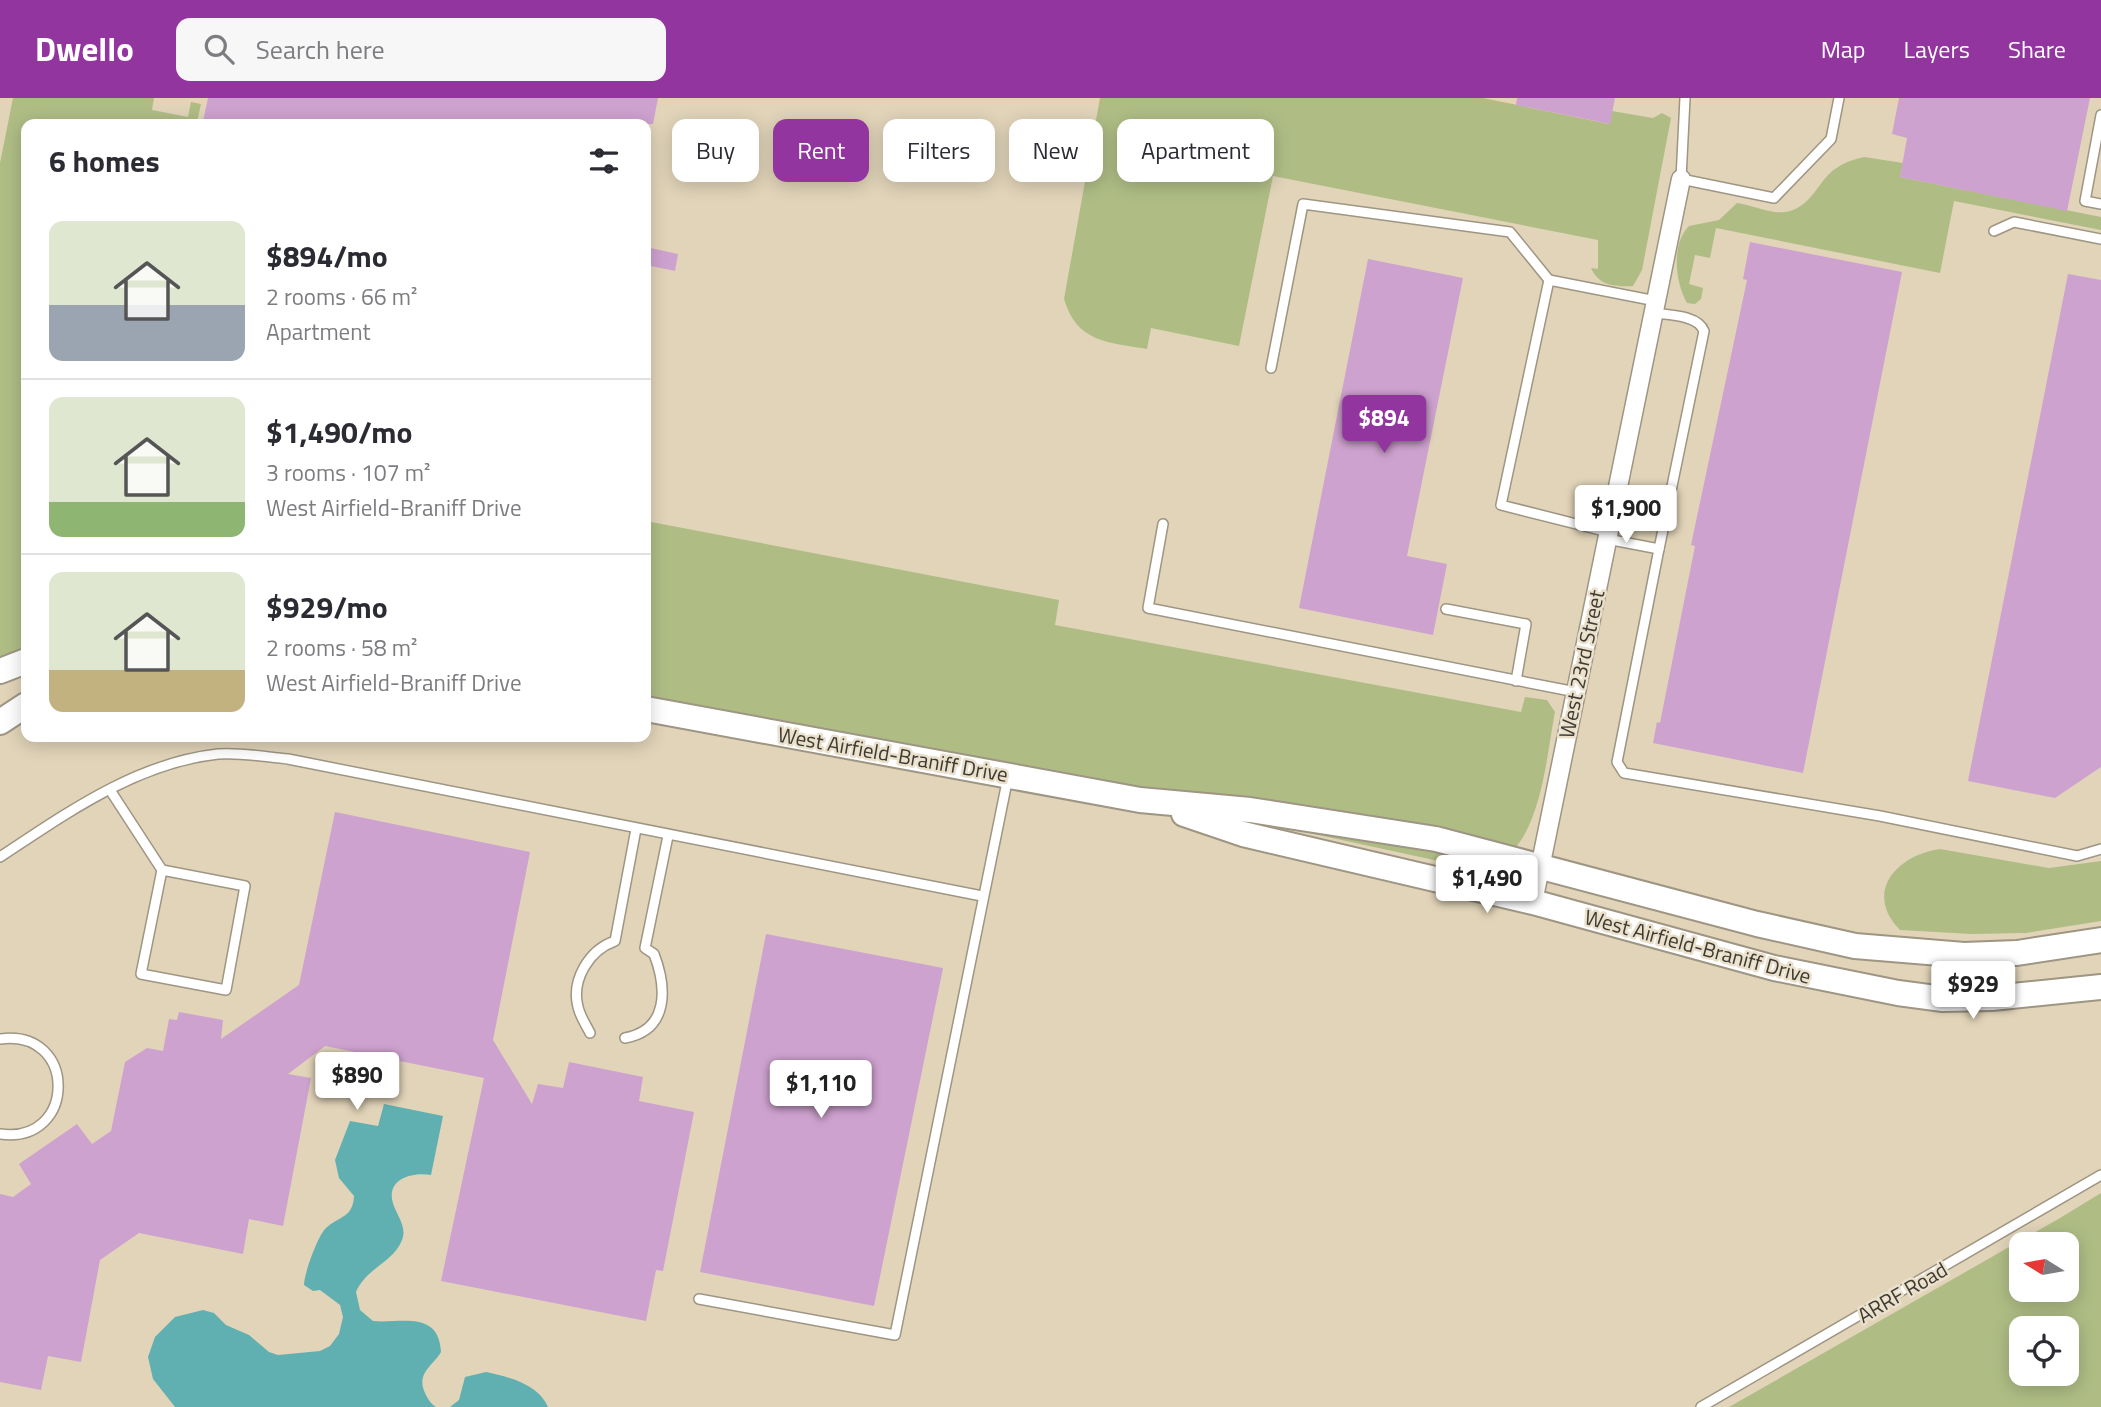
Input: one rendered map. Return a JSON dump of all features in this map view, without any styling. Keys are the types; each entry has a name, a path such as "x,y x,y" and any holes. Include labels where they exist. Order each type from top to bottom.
{"street":[{"name":"West 23rd Street","path":"1532,902 1681,179"},
{"path":"0,671 21,663"},
{"path":"0,722 21,708"},
{"name":"West Airfield-Braniff Drive","path":"651,710 1140,800 1250,810 1436,839 1757,924 1855,946 1964,955 2017,953 2101,940"},
{"name":"West Airfield-Braniff Drive","path":"1140,800 1243,834 1532,902 1774,968 1898,993 1943,999 1992,998 2101,987"}],"lane":[{"path":"1685,98 1681,179 1774,198 1831,139 1839,98"},
{"path":"2101,115 2085,201 2101,204"},
{"path":"1271,368 1303,204 1510,232 1549,280 1695,320 1702,325 1704,331 1617,762 1620,770 1880,816 2077,856 2101,849"},
{"path":"1994,231 2014,222 2101,239"},
{"path":"1549,280 1500,505 1659,549"},
{"path":"1163,524 1148,608 1576,692"},
{"path":"1446,609 1526,624 1516,681"},
{"path":"0,857 149,769 219,754 288,758 668,836 982,896"},
{"path":"699,1299 895,1335 1008,775"},
{"path":"110,790 162,870 141,974 226,990 245,886 162,870"},
{"path":"590,1033 577,1006 579,974 599,946 614,941 636,829"},
{"path":"625,1038 640,1036 655,1023 664,995 654,954 645,948 668,836"},
{"path":"0,1039 22,1039 43,1050 56,1069 59,1091 52,1112 36,1128 14,1135 0,1134"},
{"name":"ARRF Road","path":"1701,1407 2101,1175"}],"shaded area":[{"path":"0,98 2101,98 2101,1407 0,1407"}],"green space":[{"path":"13,98 154,98 152,110 188,117 191,102 201,104 198,119 21,119 21,651 0,660 0,163"},
{"path":"1100,98 1483,98 1609,124 1612,111 1653,118 1662,113 1671,118 1642,270 1633,286 1608,284 1594,274 1591,268 1598,269 1598,240 1274,176 1274,119 1117,119 1117,182 1272,182 1239,346 1151,328 1147,349 1107,342 1086,332 1077,324 1064,299 1085,182 1103,182 1103,119 1096,119"},
{"path":"1864,157 1903,163 1900,177 2101,217 2101,230 1954,201 1940,273 1716,228 1710,258 1695,255 1689,284 1703,288 1701,299 1695,304 1687,303 1680,285 1677,253 1683,234 1689,226 1719,220 1737,203 1773,212 1793,210 1806,202 1834,170"},
{"path":"651,522 1059,600 1055,625 1521,712 1525,697 1547,700 1555,712 1543,779 1528,827 1517,846 1501,860 1482,865 1434,860 1050,777 651,696"},
{"path":"1940,849 2049,868 2101,861 2101,921 2026,933 1971,934 1900,930 1889,916 1885,902 1885,889 1890,878 1910,859"},
{"path":"2101,1193 2101,1407 1729,1407 2009,1247 2009,1302 2079,1302 2079,1232 2035,1232"}],"water":[{"path":"384,1104 443,1116 431,1175 418,1174 404,1178 392,1192 393,1204 402,1224 402,1240 393,1254 366,1277 356,1292 360,1310 373,1321 416,1322 433,1329 439,1338 441,1352 422,1380 426,1395 436,1407 175,1407 153,1379 148,1357 155,1337 175,1317 203,1310 214,1313 226,1325 249,1335 269,1352 278,1355 320,1351 330,1346 339,1334 343,1317 340,1305 320,1290 313,1291 304,1285 319,1238 326,1228 348,1213 353,1203 354,1196 339,1178 335,1160 350,1121 378,1126"},
{"path":"486,1372 530,1387 548,1407 450,1407 459,1400 465,1377"}],"building":[{"path":"208,98 658,98 653,124 651,119 203,119"},
{"path":"1517,98 1615,98 1610,124 1516,105"},
{"path":"1899,98 2090,98 2067,211 1900,177 1907,138 1892,134"},
{"path":"1750,242 1902,272 1803,773 1653,743 1657,722 1660,723 1695,546 1691,545 1747,280 1743,279"},
{"path":"651,248 678,254 675,271 651,266"},
{"path":"1368,259 1463,278 1407,556 1447,564 1433,635 1299,608"},
{"path":"2068,274 2101,280 2101,767 2055,798 1968,781"},
{"path":"335,812 530,852 493,1040 532,1104 538,1084 563,1088 569,1062 643,1077 639,1101 694,1112 663,1271 656,1270 646,1321 441,1281 484,1078 325,1046 288,1074 311,1078 283,1226 249,1219 243,1254 139,1233 100,1260 81,1362 48,1356 41,1390 0,1382 0,1194 13,1197 31,1184 19,1164 77,1124 92,1144 111,1131 125,1062 147,1048 163,1051 169,1019 177,1020 179,1012 223,1020 221,1039 299,985"},
{"path":"766,934 943,968 874,1306 700,1272"}]}
